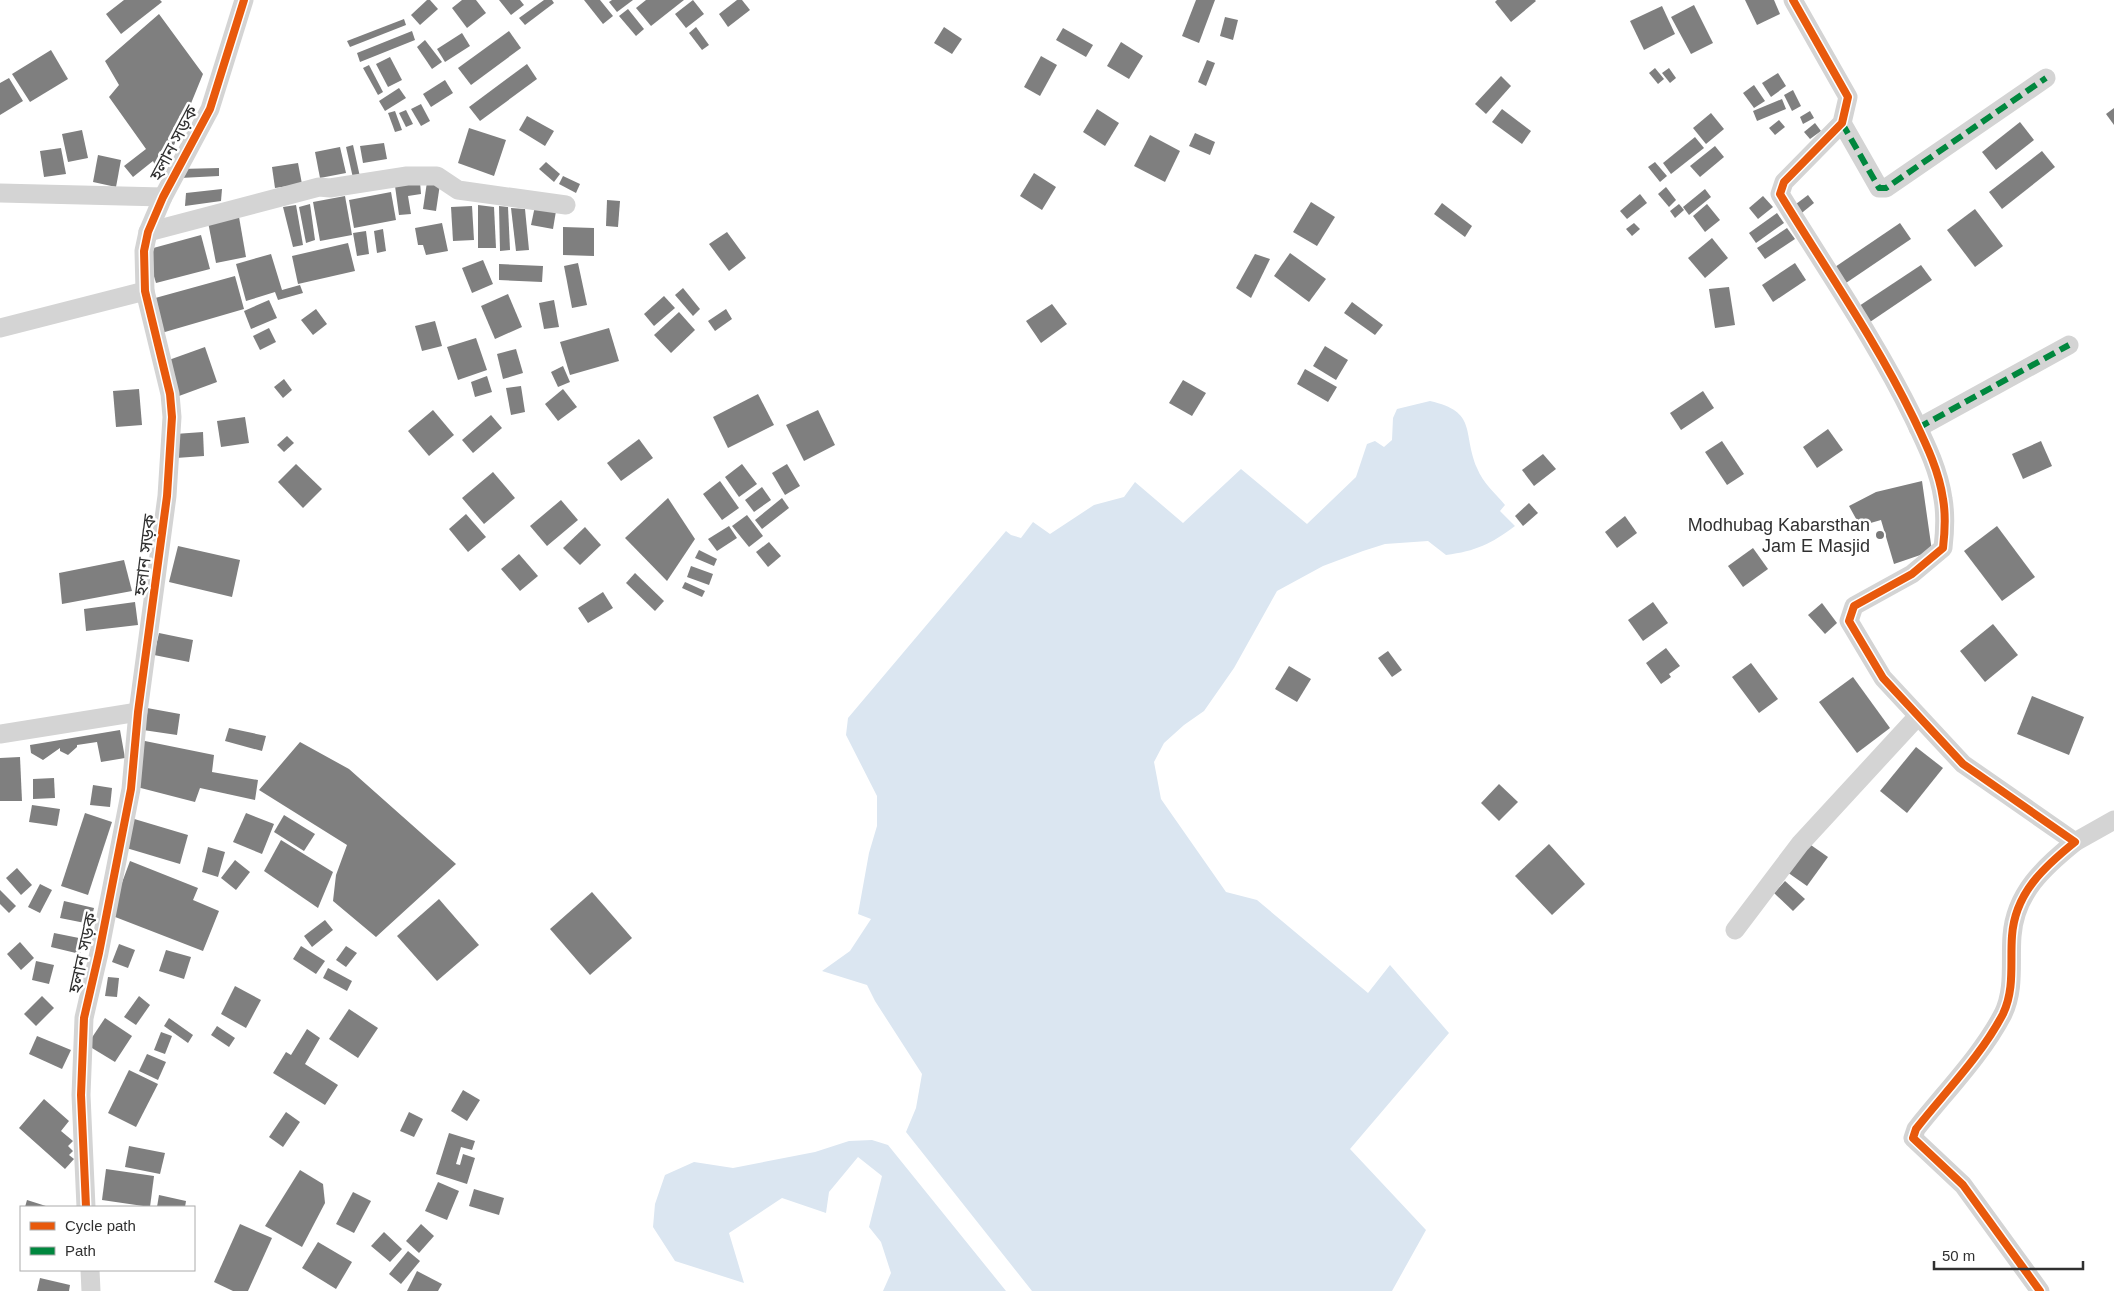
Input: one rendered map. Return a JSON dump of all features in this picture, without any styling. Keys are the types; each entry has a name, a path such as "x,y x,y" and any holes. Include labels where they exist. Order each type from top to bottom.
{"street":[{"name":"হলান সড়ক","path":"86,1206 82,1131 84,1018 100,953 131,789 138,712 159,566 172,417 170,394 145,291 144,252 148,232 163,197 210,109 244,0"},
{"path":"1793,0 1848,97 1842,123 1784,182 1780,194 1877,347 1918,428 1938,474 1946,522 1943,548 1912,574 1854,606 1849,621 1883,678 1963,764 2075,842"},
{"path":"1842,123 1879,188 1886,188 2046,78"},
{"path":"148,232 318,188 330,188 407,176 437,176 458,190 566,205"},
{"path":"0,193 163,197"},
{"path":"0,328 145,291"},
{"path":"1918,428 2069,345"},
{"path":"0,734 138,712"},
{"path":"1735,930 1800,844 1918,716"},
{"path":"2040,1291 1964,1185 1932,1153 1916,1142 1913,1135 1979,1051 2003,1013 2011,988 2012,936 2017,907 2030,884 2049,863 2075,842 2114,820"},
{"path":"90,1271 91,1291"}],"shaded area":[{"path":"1430,401 1455,411 1462,418 1466,425 1477,468 1486,483 1505,505 1500,511 1515,526 1483,546 1446,555 1428,541 1385,544 1323,566 1277,591 1234,668 1204,711 1184,725 1164,743 1154,762 1161,799 1226,892 1257,900 1368,993 1390,965 1449,1033 1350,1149 1426,1230 1392,1291 1032,1291 906,1132 916,1108 922,1074 875,1001 867,985 822,971 850,951 871,919 858,914 869,853 877,826 877,796 846,735 848,718 1006,531 1011,535 1021,538 1033,522 1050,534 1094,505 1124,497 1135,482 1183,523 1241,469 1307,524 1356,477 1367,444 1375,441 1384,447 1392,440 1393,418 1397,409"},
{"path":"872,1140 888,1145 1006,1291 883,1291 891,1273 881,1242 869,1227 882,1176 858,1157 829,1192 826,1213 782,1198 729,1233 744,1283 675,1261 653,1227 655,1204 665,1175 694,1162 733,1168 815,1152 849,1141"}],"building":[{"path":"124,0 160,0 162,2 121,34 106,14"},
{"path":"427,0 430,0 438,9 420,25 411,15"},
{"path":"462,0 476,0 486,13 467,28 452,8"},
{"path":"499,0 520,0 524,5 511,15"},
{"path":"544,0 552,0 554,3 525,25 519,18"},
{"path":"584,0 600,0 613,16 603,24"},
{"path":"612,0 633,0 617,12 609,2"},
{"path":"646,0 684,0 651,26 636,8"},
{"path":"693,0 704,14 686,28 675,14"},
{"path":"737,0 742,0 750,10 728,27 719,14"},
{"path":"1196,0 1215,0 1199,43 1182,36"},
{"path":"1497,0 1536,1 1511,22 1495,2"},
{"path":"1745,0 1774,0 1780,14 1757,25"},
{"path":"1694,5 1713,43 1691,54 1671,17"},
{"path":"1662,6 1675,34 1644,50 1630,21"},
{"path":"628,9 644,29 636,36 619,16"},
{"path":"159,14 203,74 161,177 153,161 133,177 124,166 146,149 109,97 119,85 105,61"},
{"path":"1225,17 1238,20 1233,40 1220,36"},
{"path":"404,19 406,25 350,47 347,41"},
{"path":"696,27 709,45 702,50 689,33"},
{"path":"944,27 962,39 952,54 934,43"},
{"path":"1063,28 1093,45 1086,57 1056,40"},
{"path":"412,31 415,40 360,62 357,53"},
{"path":"509,31 521,48 471,85 458,68"},
{"path":"462,33 470,46 445,62 437,49"},
{"path":"425,40 442,62 432,69 417,47"},
{"path":"1121,42 1143,56 1129,79 1107,66"},
{"path":"51,50 68,79 30,102 12,74"},
{"path":"1041,56 1057,65 1040,96 1024,87"},
{"path":"390,57 402,80 388,87 376,64"},
{"path":"1207,60 1215,63 1206,86 1198,82"},
{"path":"527,64 537,79 480,121 469,107"},
{"path":"369,65 383,92 378,95 363,68"},
{"path":"1655,68 1664,79 1658,84 1649,73"},
{"path":"1669,68 1676,78 1670,83 1662,73"},
{"path":"1778,73 1786,86 1771,97 1762,83"},
{"path":"1501,76 1511,86 1486,114 1475,104"},
{"path":"9,78 23,101 0,115 0,83"},
{"path":"445,80 453,93 431,107 423,94"},
{"path":"1754,85 1765,101 1754,108 1743,93"},
{"path":"399,88 406,98 385,111 379,101"},
{"path":"1793,90 1801,106 1792,111 1784,95"},
{"path":"1782,99 1786,109 1757,121 1753,111"},
{"path":"421,104 430,121 421,126 411,109"},
{"path":"2114,108 2114,125 2106,114"},
{"path":"1097,109 1119,123 1105,146 1083,132"},
{"path":"1502,109 1531,131 1522,144 1492,122"},
{"path":"406,110 413,124 406,127 399,113"},
{"path":"395,111 402,130 395,132 388,113"},
{"path":"1810,111 1814,118 1803,124 1800,117"},
{"path":"1711,113 1724,129 1706,144 1693,128"},
{"path":"527,116 554,131 545,146 519,130"},
{"path":"1779,120 1785,127 1775,135 1769,128"},
{"path":"2020,122 2034,140 1996,170 1982,152"},
{"path":"1815,123 1821,131 1810,139 1804,132"},
{"path":"469,128 506,140 494,176 458,163"},
{"path":"82,130 88,158 68,162 62,134"},
{"path":"1195,133 1215,142 1210,155 1189,146"},
{"path":"1150,135 1180,151 1165,182 1134,166"},
{"path":"1695,137 1704,148 1671,174 1663,163"},
{"path":"384,143 387,159 363,163 360,146"},
{"path":"353,145 360,177 353,178 346,147"},
{"path":"1715,146 1724,157 1700,177 1690,166"},
{"path":"340,147 346,173 320,178 315,152"},
{"path":"61,148 66,174 44,177 40,151"},
{"path":"2042,151 2055,167 2002,209 1989,192"},
{"path":"98,155 121,160 116,187 93,182"},
{"path":"546,162 560,174 554,182 539,169"},
{"path":"1655,162 1667,176 1660,182 1648,167"},
{"path":"298,163 302,184 275,188 272,167"},
{"path":"219,168 219,176 180,178 180,169"},
{"path":"1034,173 1056,187 1042,210 1020,196"},
{"path":"563,176 580,184 576,193 559,184"},
{"path":"420,182 421,194 408,196 411,214 399,215 395,186"},
{"path":"427,182 440,184 436,211 423,209"},
{"path":"1666,187 1676,200 1669,207 1658,194"},
{"path":"222,189 221,201 185,206 186,193"},
{"path":"1705,189 1711,197 1689,215 1683,207"},
{"path":"391,192 396,220 354,228 349,200"},
{"path":"1640,194 1647,203 1627,219 1620,211"},
{"path":"1808,195 1814,203 1798,216 1792,207"},
{"path":"345,196 352,235 320,241 313,202"},
{"path":"1763,196 1773,207 1758,219 1749,208"},
{"path":"607,200 620,201 618,227 606,226"},
{"path":"1311,202 1335,217 1317,246 1293,232"},
{"path":"1442,203 1472,226 1465,237 1434,214"},
{"path":"310,204 315,240 306,243 299,207"},
{"path":"1679,204 1684,210 1675,218 1670,211"},
{"path":"1707,204 1720,220 1705,232 1693,216"},
{"path":"296,205 303,245 293,247 283,207"},
{"path":"478,205 494,207 496,248 478,248"},
{"path":"472,206 474,240 453,241 451,207"},
{"path":"499,206 508,207 510,250 500,251"},
{"path":"535,206 556,211 553,229 531,225"},
{"path":"511,208 525,209 529,250 516,251"},
{"path":"1975,209 2003,246 1975,267 1947,230"},
{"path":"1777,213 1784,223 1756,243 1749,233"},
{"path":"239,217 246,257 216,263 208,222"},
{"path":"442,223 448,251 426,255 423,245 418,245 415,228"},
{"path":"1634,223 1640,229 1632,236 1626,229"},
{"path":"1900,223 1911,239 1846,283 1835,267"},
{"path":"563,227 594,228 594,256 563,255"},
{"path":"1787,228 1795,239 1765,259 1757,248"},
{"path":"383,229 386,251 377,253 374,231"},
{"path":"366,231 369,254 357,256 353,233"},
{"path":"727,232 746,258 729,271 709,244"},
{"path":"201,235 210,269 156,283 146,250"},
{"path":"1712,238 1728,258 1705,278 1688,258"},
{"path":"348,243 355,271 298,284 292,256"},
{"path":"1290,253 1326,279 1309,302 1274,276"},
{"path":"271,254 282,290 300,285 303,293 278,300 275,292 246,301 236,264"},
{"path":"1255,254 1270,259 1251,298 1236,288"},
{"path":"483,260 493,284 472,293 462,268"},
{"path":"578,263 587,305 572,308 564,266"},
{"path":"1795,263 1806,280 1773,302 1762,285"},
{"path":"499,264 543,266 542,282 499,280"},
{"path":"1921,265 1932,280 1867,324 1856,308"},
{"path":"235,276 244,309 158,334 148,300"},
{"path":"1729,287 1735,325 1715,328 1709,289"},
{"path":"683,288 700,309 693,316 675,295"},
{"path":"508,294 522,327 495,339 481,306"},
{"path":"664,296 675,308 654,326 644,314"},
{"path":"269,300 277,318 251,329 244,311"},
{"path":"554,300 559,327 544,329 539,303"},
{"path":"1352,302 1383,325 1375,335 1344,313"},
{"path":"1052,304 1067,324 1041,343 1026,321"},
{"path":"316,309 327,324 313,335 301,320"},
{"path":"726,309 732,319 715,331 708,321"},
{"path":"679,312 695,330 671,353 654,335"},
{"path":"435,321 442,346 422,351 415,326"},
{"path":"269,328 276,342 260,350 253,336"},
{"path":"609,328 619,361 570,375 560,342"},
{"path":"476,338 487,370 458,380 447,347"},
{"path":"1325,346 1348,360 1336,380 1313,366"},
{"path":"205,347 217,382 179,396 166,361"},
{"path":"516,349 523,373 503,379 497,354"},
{"path":"563,366 570,382 558,387 551,372"},
{"path":"1305,369 1337,387 1328,402 1297,384"},
{"path":"487,376 492,392 475,397 471,382"},
{"path":"284,379 292,390 283,398 274,387"},
{"path":"1183,380 1206,393 1192,416 1169,403"},
{"path":"521,386 525,412 511,415 506,388"},
{"path":"139,389 142,425 116,427 113,391"},
{"path":"563,389 577,407 558,421 545,404"},
{"path":"1703,391 1714,408 1681,430 1670,413"},
{"path":"758,394 774,425 728,448 713,417"},
{"path":"433,410 454,435 429,456 408,431"},
{"path":"818,410 835,445 804,461 786,425"},
{"path":"491,415 502,428 473,453 462,440"},
{"path":"245,417 249,443 221,447 217,421"},
{"path":"1828,429 1843,450 1817,468 1803,447"},
{"path":"203,432 204,456 176,458 175,434"},
{"path":"287,436 294,443 284,452 277,445"},
{"path":"639,439 653,458 621,481 607,463"},
{"path":"1722,441 1744,474 1727,485 1705,452"},
{"path":"2041,441 2052,466 2023,479 2012,454"},
{"path":"1543,454 1556,469 1534,486 1522,470"},
{"path":"296,464 322,489 303,508 278,482"},
{"path":"742,464 757,484 739,497 725,477"},
{"path":"787,464 800,486 785,495 772,473"},
{"path":"493,472 515,498 484,524 462,498"},
{"path":"720,481 739,508 722,520 703,494"},
{"path":"1922,481 1932,551 1894,564 1881,520 1860,526 1849,506 1876,492"},
{"path":"762,487 771,500 754,512 745,500"},
{"path":"668,498 695,539 667,581 625,538"},
{"path":"782,498 789,508 762,529 755,520"},
{"path":"561,500 578,520 547,546 530,526"},
{"path":"1529,503 1538,513 1523,526 1515,516"},
{"path":"466,514 486,537 468,552 449,529"},
{"path":"747,515 763,536 749,547 732,526"},
{"path":"1625,516 1637,533 1617,548 1605,532"},
{"path":"729,526 737,538 717,551 708,539"},
{"path":"1997,526 2035,577 2002,601 1964,551"},
{"path":"585,527 601,545 580,565 563,548"},
{"path":"769,542 781,556 768,567 756,552"},
{"path":"178,546 240,560 232,597 169,582"},
{"path":"1753,548 1768,569 1743,587 1728,566"},
{"path":"699,550 717,559 714,566 695,558"},
{"path":"519,554 538,576 520,591 501,569"},
{"path":"124,560 132,591 62,604 59,573"},
{"path":"691,566 713,574 709,585 687,577"},
{"path":"635,573 664,601 655,611 626,583"},
{"path":"685,582 705,591 702,597 682,588"},
{"path":"603,592 613,608 588,623 578,608"},
{"path":"135,602 138,625 86,631 84,609"},
{"path":"1653,602 1668,623 1643,641 1628,620"},
{"path":"1822,603 1837,623 1825,634 1808,615"},
{"path":"1993,624 2018,655 1985,682 1960,651"},
{"path":"159,633 193,640 189,662 154,655"},
{"path":"1666,648 1680,666 1669,674 1671,677 1661,684 1646,663"},
{"path":"1388,651 1402,670 1392,677 1378,658"},
{"path":"1751,663 1778,699 1759,713 1732,677"},
{"path":"1289,666 1311,679 1297,702 1275,689"},
{"path":"1853,677 1890,728 1857,753 1819,702"},
{"path":"2032,696 2084,717 2069,755 2017,734"},
{"path":"147,708 180,714 177,735 143,730"},
{"path":"229,728 266,736 262,751 225,741"},
{"path":"120,730 125,758 101,762 97,742 77,745 68,755 60,751 60,748 43,760 31,753 30,745"},
{"path":"140,740 214,755 212,772 258,780 255,800 200,788 195,802 133,786"},
{"path":"300,742 349,769 456,864 376,937 333,901 336,875 347,845 259,790"},
{"path":"1916,747 1943,768 1907,813 1880,791"},
{"path":"20,757 22,801 0,801 0,758"},
{"path":"54,778 55,798 33,799 33,779"},
{"path":"1499,784 1518,802 1499,821 1481,803"},
{"path":"93,785 112,788 110,807 90,805"},
{"path":"32,805 60,809 57,826 29,822"},
{"path":"85,813 112,822 88,895 61,886"},
{"path":"246,813 274,824 262,854 233,842"},
{"path":"284,815 315,834 304,851 274,832"},
{"path":"131,818 188,835 180,864 123,847"},
{"path":"281,840 333,872 318,908 264,871"},
{"path":"1808,843 1828,857 1807,886 1787,872"},
{"path":"1549,844 1585,884 1552,915 1515,876"},
{"path":"208,847 225,852 218,877 202,872"},
{"path":"235,860 250,872 236,890 221,878"},
{"path":"130,861 198,888 193,900 219,911 203,951 110,915"},
{"path":"17,868 32,885 21,895 6,878"},
{"path":"1785,881 1805,899 1793,911 1774,893"},
{"path":"40,884 52,890 40,913 28,907"},
{"path":"0,890 16,906 9,913 0,904"},
{"path":"592,892 632,938 590,975 550,929"},
{"path":"439,899 479,945 437,981 397,936"},
{"path":"64,901 94,908 90,924 60,918"},
{"path":"325,920 333,930 312,947 304,936"},
{"path":"54,933 84,939 80,954 51,947"},
{"path":"20,942 34,958 21,970 7,954"},
{"path":"119,944 135,950 128,968 112,962"},
{"path":"301,946 325,961 316,974 293,959"},
{"path":"346,946 357,953 346,967 336,960"},
{"path":"166,950 191,957 184,979 159,971"},
{"path":"36,961 54,965 49,984 32,980"},
{"path":"328,968 352,981 347,991 323,978"},
{"path":"108,977 119,978 117,997 105,996"},
{"path":"235,986 261,1000 246,1028 221,1014"},
{"path":"42,996 54,1008 36,1026 24,1014"},
{"path":"139,996 150,1005 136,1025 124,1017"},
{"path":"349,1009 378,1028 358,1058 329,1039"},
{"path":"105,1018 132,1036 115,1062 87,1045"},
{"path":"169,1018 193,1035 188,1043 164,1026"},
{"path":"217,1026 235,1038 229,1047 211,1035"},
{"path":"307,1029 320,1038 305,1064 338,1085 325,1105 273,1073 286,1052 291,1055"},
{"path":"161,1032 172,1036 165,1054 154,1050"},
{"path":"37,1036 71,1050 62,1069 29,1054"},
{"path":"147,1054 166,1062 158,1080 139,1071"},
{"path":"129,1070 158,1084 136,1127 108,1113"},
{"path":"463,1090 480,1100 467,1121 451,1111"},
{"path":"44,1099 69,1121 61,1131 73,1141 68,1146 73,1151 69,1155 74,1159 65,1169 19,1128"},
{"path":"286,1112 300,1122 283,1147 269,1137"},
{"path":"409,1112 423,1119 414,1137 400,1131"},
{"path":"449,1133 475,1141 472,1150 461,1147 456,1164 460,1165 463,1154 475,1158 467,1184 436,1174"},
{"path":"129,1146 165,1153 160,1174 125,1167"},
{"path":"106,1169 154,1176 150,1206 102,1200"},
{"path":"300,1170 323,1184 325,1203 302,1247 265,1226"},
{"path":"438,1182 459,1191 447,1220 425,1211"},
{"path":"474,1189 504,1198 499,1215 469,1206"},
{"path":"353,1192 371,1201 354,1233 336,1224"},
{"path":"159,1195 186,1201 185,1206 157,1206"},
{"path":"27,1200 46,1206 25,1206"},
{"path":"240,1224 272,1238 248,1291 233,1291 214,1282"},
{"path":"421,1224 434,1236 419,1253 406,1241"},
{"path":"384,1232 402,1249 390,1262 371,1246"},
{"path":"318,1242 352,1262 336,1289 302,1268"},
{"path":"408,1251 420,1261 401,1284 389,1274"},
{"path":"417,1271 442,1284 438,1291 407,1291"},
{"path":"40,1278 70,1285 69,1291 37,1291"}],"marked path":[{"path":"1842,123 1879,188 1886,188 2046,78"},
{"path":"1918,428 2069,345"}],"cycle path":[{"path":"86,1206 81,1095 84,1018 99,953 131,789 138,712 167,496 172,417 170,394 145,291 144,251 148,232 163,197 210,109 244,0"},
{"path":"1793,0 1848,97 1842,123 1784,182 1780,194 1866,332 1898,388 1931,456 1941,488 1945,511 1943,548 1912,574 1854,606 1849,621 1883,678 1963,764 2075,842 2042,871 2025,894 2019,907 2014,921 2012,936 2011,985 2003,1014 1973,1059 1916,1129 1913,1138 1963,1185 2040,1291"}],"place":[{"name":"Modhubag Kabarsthan Jam E Masjid","path":"1880,535"}]}
